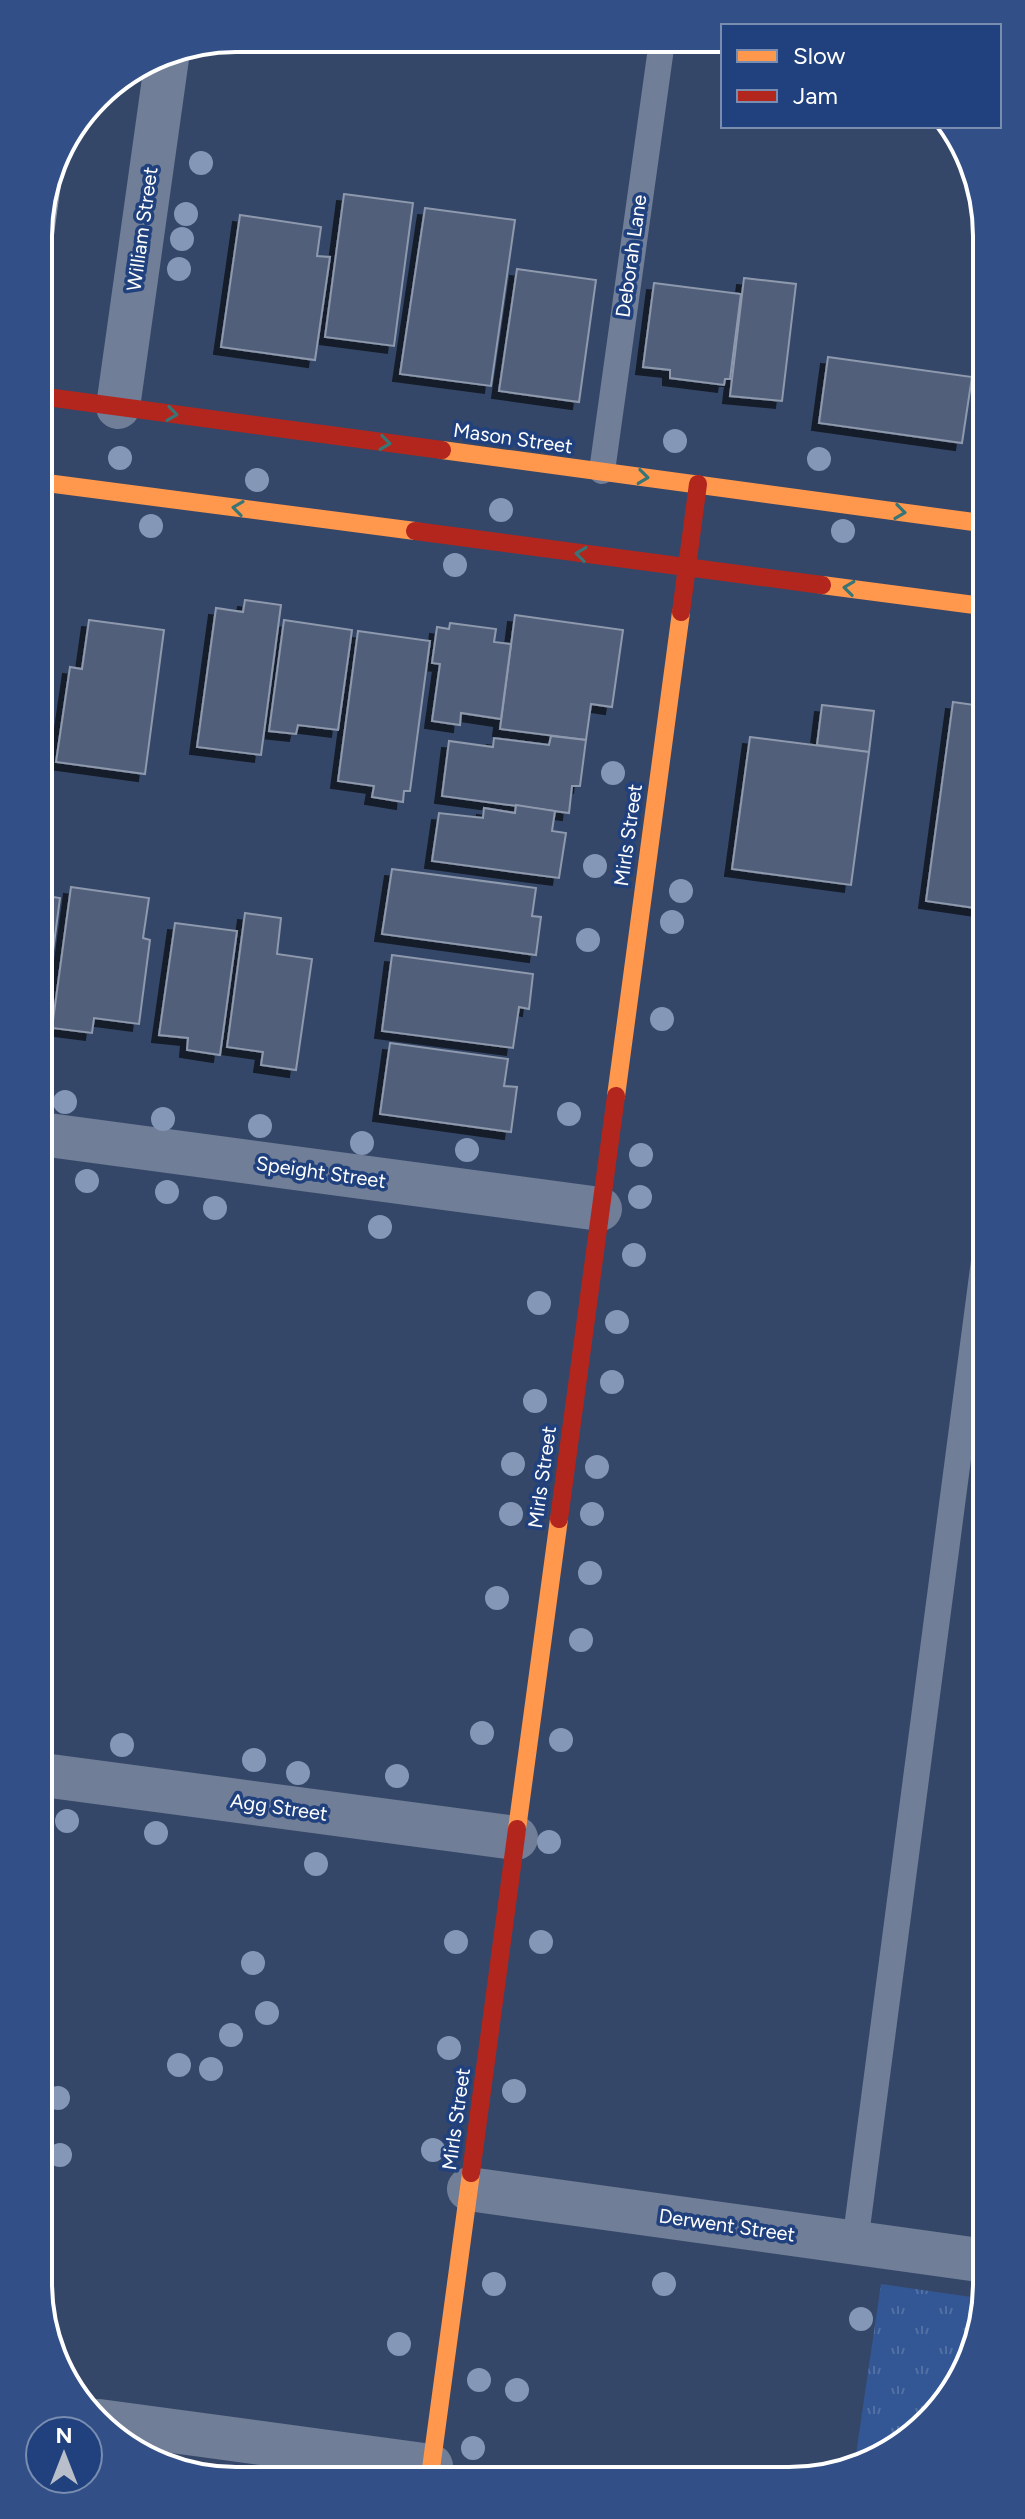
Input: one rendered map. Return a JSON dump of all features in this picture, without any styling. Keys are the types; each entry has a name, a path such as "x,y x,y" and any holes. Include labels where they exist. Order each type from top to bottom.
{"street":[{"name":"William Street","path":"118,407 166,66"},
{"name":"Mason Street","path":"52,398 973,522"},
{"path":"52,484 973,605"},
{"name":"Mirls Street","path":"431,2467 698,484"},
{"name":"Speight Street","path":"52,1135 600,1209"},
{"name":"Agg Street","path":"52,1776 516,1838"},
{"name":"Derwent Street","path":"469,2189 973,2259"},
{"path":"119,2424 404,2467"}],"lane":[{"name":"Deborah Lane","path":"602,471 660,52"},
{"path":"855,2243 973,1345"}],"green space":[{"path":"881,2284 973,2297 963,2342 935,2395 891,2436 856,2454"}],"building":[{"path":"60,183 52,242 52,224"},
{"path":"344,194 413,203 394,346 325,337"},
{"path":"425,208 515,220 491,386 400,374"},
{"path":"240,215 321,227 317,256 330,257 315,360 221,347"},
{"path":"517,269 596,280 579,402 499,391"},
{"path":"744,278 796,284 782,401 730,396"},
{"path":"654,283 741,294 730,379 725,379 724,385 670,378 670,370 643,367"},
{"path":"828,357 972,377 962,443 819,423"},
{"path":"245,600 281,605 261,755 197,747 216,608 243,612"},
{"path":"515,615 623,630 612,707 591,704 586,740 500,729"},
{"path":"89,620 164,630 145,774 56,762 70,667 82,669"},
{"path":"284,620 352,630 338,730 298,725 296,734 269,731"},
{"path":"450,623 496,629 494,642 511,644 501,719 461,713 460,725 432,721 440,664 432,663 437,627 449,629"},
{"path":"358,631 430,641 410,791 404,791 403,802 372,797 374,786 338,781"},
{"path":"953,702 973,705 973,908 926,901"},
{"path":"822,705 874,711 869,752 817,745"},
{"path":"551,736 586,740 580,786 572,786 569,813 442,796 449,741 493,747 494,738 549,745"},
{"path":"750,737 869,752 851,885 732,869"},
{"path":"516,805 555,811 552,831 566,833 559,878 432,861 439,813 483,818 484,808 515,813"},
{"path":"392,869 536,888 532,916 541,917 536,955 382,934"},
{"path":"71,887 149,898 143,938 150,940 139,1024 94,1018 92,1033 52,1028"},
{"path":"52,897 60,898 52,959"},
{"path":"245,913 281,918 277,954 312,959 296,1070 261,1065 263,1052 227,1047"},
{"path":"175,923 237,931 220,1055 187,1050 188,1038 159,1035"},
{"path":"392,955 533,974 529,1009 519,1007 513,1048 382,1031"},
{"path":"390,1043 508,1059 504,1086 517,1087 511,1132 380,1114"}],"traffic: slow":[{"path":"442,450 973,522"},
{"path":"52,484 415,531"},
{"path":"822,585 973,605"},
{"path":"616,1096 681,612"},
{"path":"517,1829 559,1519"},
{"path":"431,2467 471,2173"}],"traffic: jam":[{"path":"52,398 442,450"},
{"path":"681,612 698,484"},
{"path":"415,531 822,585"},
{"path":"559,1519 616,1096"},
{"path":"471,2173 517,1829"}]}
